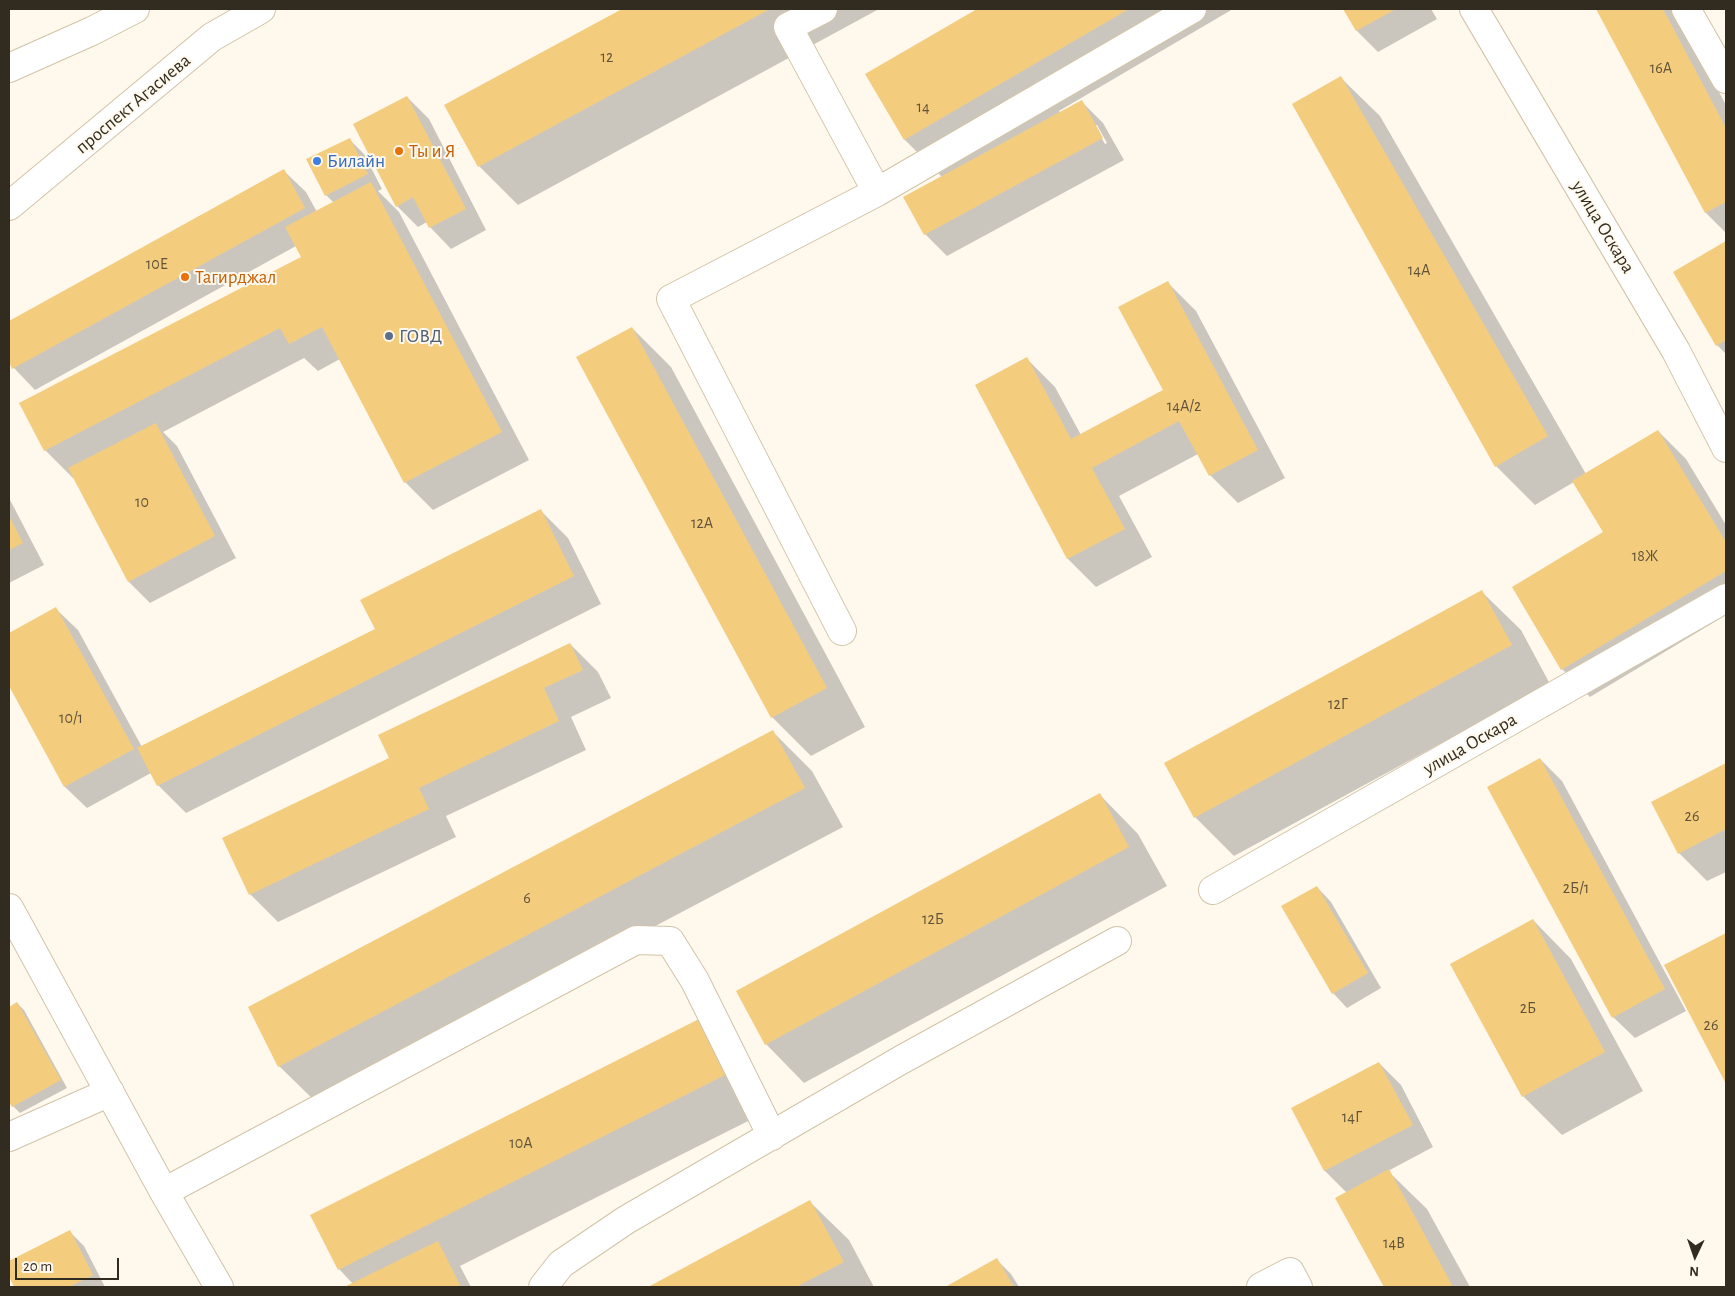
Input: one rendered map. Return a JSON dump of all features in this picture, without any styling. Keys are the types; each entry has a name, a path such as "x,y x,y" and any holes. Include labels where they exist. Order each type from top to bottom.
{"street":[{"path":"9,68 92,31 135,9"},
{"name":"проспект Агасиева","path":"9,206 212,38 261,9"},
{"path":"823,9 788,28 877,192"},
{"path":"842,631 671,299 877,192 1192,9"},
{"name":"улица Оскара","path":"1474,9 1676,351 1726,448"},
{"path":"1686,9 1726,79"},
{"name":"улица Оскара","path":"1213,890 1726,598"},
{"path":"9,908 164,1192 219,1287"},
{"path":"164,1192 636,940 670,941 695,980 772,1136"},
{"path":"543,1287 561,1264 626,1220 901,1060 1117,941"},
{"path":"9,1137 110,1092"},
{"path":"1261,1287 1290,1272 1298,1287"}],"building":[{"path":"622,9 770,9 478,167 444,105"},
{"path":"977,9 1129,9 904,140 865,74"},
{"path":"1343,9 1396,9 1356,31"},
{"path":"1596,9 1663,9 1726,128 1726,202 1705,213"},
{"path":"1341,76 1548,436 1495,467 1292,104"},
{"path":"407,96 466,209 429,228 413,197 396,207 353,124"},
{"path":"1082,100 1103,138 924,235 903,197"},
{"path":"350,138 368,174 325,196 306,159"},
{"path":"284,169 305,208 12,369 9,362 9,321"},
{"name":"ГОВД","path":"371,182 502,432 404,483 322,327 289,344 280,328 44,451 19,403 301,257 285,227"},
{"path":"1726,241 1726,340 1716,346 1673,272"},
{"path":"1168,281 1258,450 1209,476 1179,421 1092,468 1125,529 1067,559 975,385 1027,357 1071,439 1163,390 1118,307"},
{"path":"632,327 827,688 771,718 576,357"},
{"path":"156,423 215,536 128,582 68,468"},
{"path":"1658,430 1726,542 1726,571 1561,670 1512,587 1603,532 1572,481"},
{"path":"541,509 574,576 157,786 137,748 375,629 360,600"},
{"path":"9,516 23,543 9,550"},
{"path":"1482,590 1512,645 1194,818 1164,763"},
{"path":"56,607 134,749 64,787 9,686 9,633"},
{"path":"570,643 583,670 544,688 559,721 419,788 429,809 249,895 222,838 389,758 378,735"},
{"path":"773,730 805,788 278,1067 248,1007"},
{"path":"1540,758 1665,989 1612,1018 1487,787"},
{"path":"1726,763 1726,829 1678,854 1651,802"},
{"path":"1100,793 1129,847 765,1045 736,991"},
{"path":"1317,886 1368,973 1332,994 1281,906"},
{"path":"1533,919 1605,1052 1522,1097 1450,964"},
{"path":"1726,933 1726,1084 1664,965"},
{"path":"17,1002 61,1080 12,1107 9,1102 9,1007"},
{"path":"705,1016 733,1071 338,1270 310,1215"},
{"path":"1379,1062 1413,1125 1324,1171 1291,1108"},
{"path":"1389,1169 1453,1287 1384,1287 1335,1198"},
{"path":"810,1200 844,1262 796,1287 648,1287"},
{"path":"70,1230 93,1275 69,1287 14,1287 9,1276 9,1261"},
{"path":"438,1241 461,1287 344,1287"},
{"path":"997,1258 1014,1287 945,1287"}],"place":[{"name":"Ты и Я","path":"399,151"},
{"name":"Билайн","path":"317,161"},
{"name":"Тагирджал","path":"185,277"},
{"name":"ГОВД","path":"389,336"}]}
